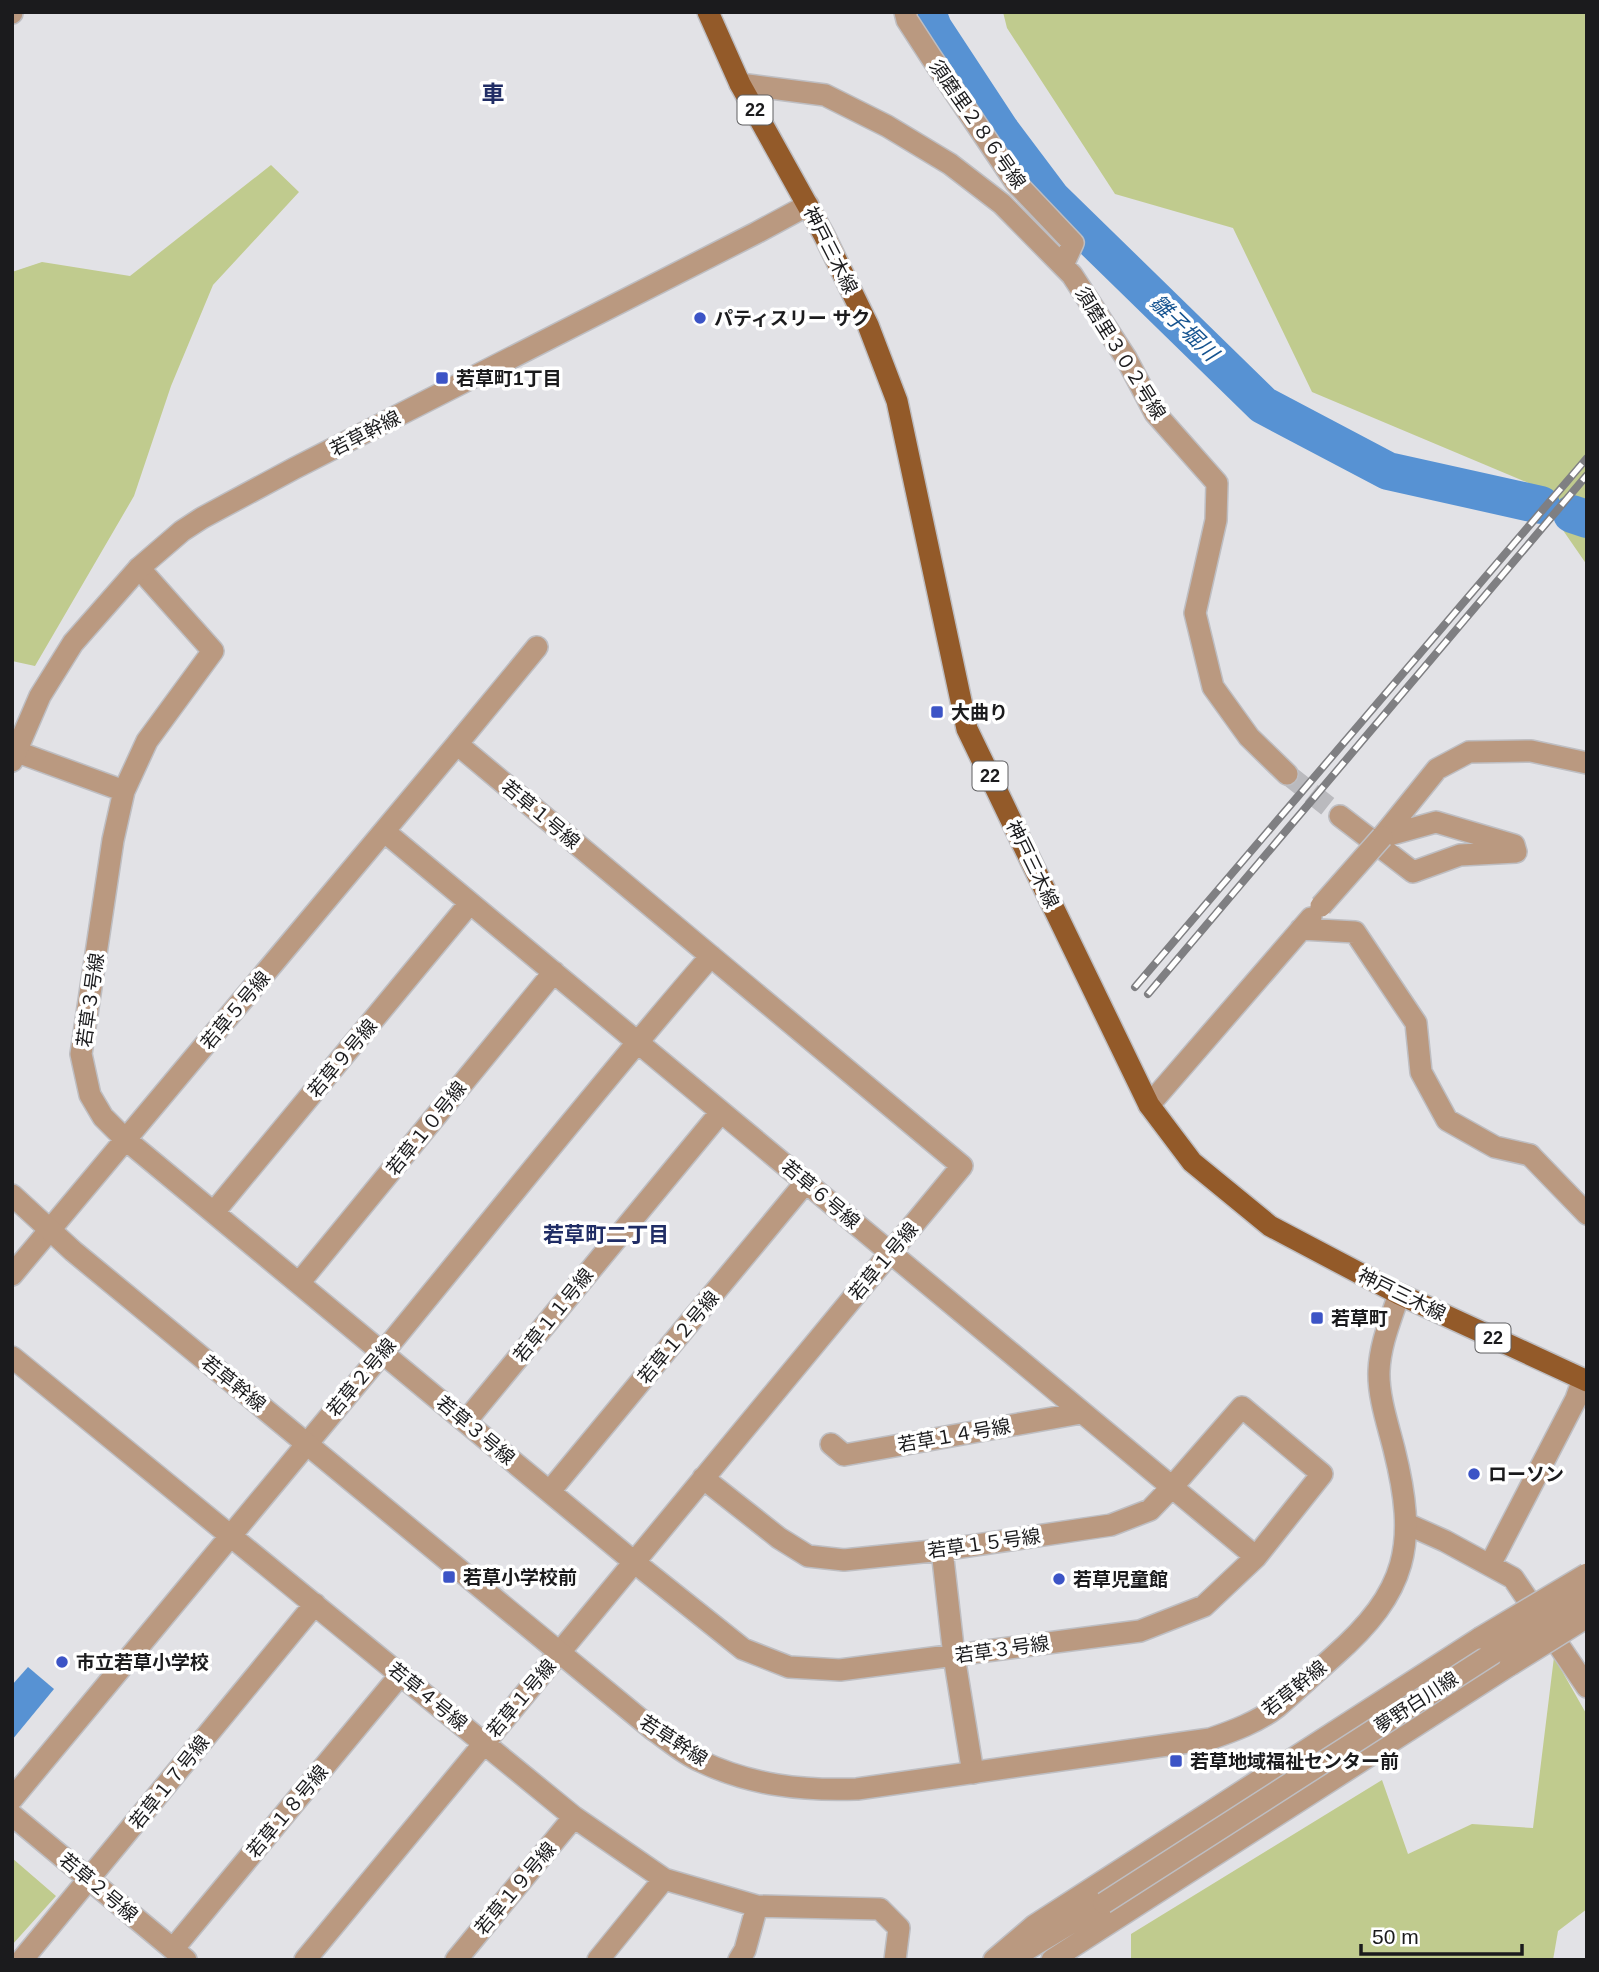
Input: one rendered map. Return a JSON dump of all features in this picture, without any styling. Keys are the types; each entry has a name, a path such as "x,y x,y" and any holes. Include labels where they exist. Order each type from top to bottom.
{"main road":[{"name":"神戸三木線","path":"708,12 740,84 808,205 869,325 897,401 967,729 1149,1105 1192,1162 1270,1226 1399,1294 1585,1377"}],"street":[{"name":"須磨里２８６号線","path":"905,12 907,20 1017,183 1073,243 1063,265"},
{"name":"須磨里３０２号線","path":"740,84 825,95 887,126 950,164 1002,204 1072,275 1126,358 1155,413 1217,482 1216,520 1195,614 1213,687 1249,737 1287,774"},
{"name":"若草幹線","path":"13,754 40,696 73,643 139,568 182,531 213,512 808,205"},
{"name":"若草３号線","path":"139,568 213,651 147,741 124,791 113,841 81,1054 90,1096 103,1117 125,1139 634,1562 743,1649 789,1667 839,1671 1140,1631 1204,1606 1256,1557 1322,1474 1242,1406"},
{"path":"457,744 537,647"},
{"name":"若草５号線","path":"12,1275 457,744"},
{"name":"若草１号線","path":"305,1960 962,1166 457,744"},
{"path":"1149,1105 1437,769 1469,752 1531,751 1587,763"},
{"path":"13,754 124,791"},
{"path":"1340,816 1413,872 1460,855 1516,852 1514,845 1436,822 1382,836"},
{"name":"若草６号線","path":"385,832 1256,1557"},
{"name":"若草９号線","path":"214,1213 470,903"},
{"path":"1301,929 1355,932 1416,1023 1421,1072 1447,1120 1495,1147 1530,1155 1587,1214"},
{"name":"若草２号線","path":"12,1799 229,1534 711,956"},
{"name":"若草１０号線","path":"299,1283 554,972"},
{"name":"若草１１号線","path":"466,1422 721,1112"},
{"name":"若草１２号線","path":"550,1491 806,1182"},
{"name":"若草幹線","path":"12,1195 49,1230 651,1728 698,1760 747,1780 790,1788 857,1789 1210,1740 1244,1726 1275,1708 1352,1640 1379,1610 1401,1564 1407,1524 1402,1481 1379,1373 1382,1344 1399,1294"},
{"name":"若草４号線","path":"12,1357 574,1817 664,1879 757,1906 880,1909 899,1928 895,1960"},
{"path":"1490,1565 1585,1377"},
{"name":"若草１５号線","path":"703,1478 779,1538 808,1556 844,1560 942,1550 1111,1525 1150,1510 1242,1406"},
{"name":"若草１４号線","path":"831,1444 844,1455 1081,1412"},
{"path":"1407,1524 1445,1541 1513,1578 1587,1687"},
{"path":"942,1550 954,1656 973,1773"},
{"path":"994,1960 1035,1925 1480,1638 1587,1574"},
{"name":"夢野白川線","path":"1011,1960 1587,1593"},
{"name":"若草１７号線","path":"22,1960 315,1604"},
{"path":"1052,1960 1587,1617"},
{"name":"若草１８号線","path":"180,1954 401,1674"},
{"name":"若草２号線","path":"12,1815 180,1954"},
{"name":"若草１９号線","path":"456,1960 574,1817"},
{"path":"598,1960 664,1879"},
{"name":"夢野白川線","path":"1036,1960 1104,1903"},
{"path":"738,1960 745,1950 757,1906"}],"green space":[{"path":"1003,12 1587,12 1587,565 1531,484 1312,392 1233,228 1115,194 1007,28"},
{"path":"271,165 299,192 213,285 171,386 134,496 35,666 12,661 12,272 42,262 130,276"},
{"path":"1554,1657 1587,1715 1587,1909 1558,1931 1553,1960 1131,1960 1131,1934 1382,1780 1408,1854 1472,1824 1533,1828"},
{"path":"12,1858 56,1896 12,1945"}],"water":[{"path":"28,1667 54,1689 12,1740 12,1685"}],"waterway":[{"name":"雛子堀川","path":"927,12 933,28 1000,130 1051,198 1263,405 1388,471 1541,505"},
{"name":"雛子堀川","path":"1572,514 1587,519"}],"tunnel":[{"path":"1287,774 1340,816"}],"railway":[{"path":"1135,987 1587,458"},
{"path":"1148,994 1587,475"}],"place":[{"name":"パティスリー サク","path":"700,318"},
{"name":"若草町1丁目","path":"442,378"},
{"name":"大曲り","path":"937,712"},
{"name":"若草町","path":"1317,1318"},
{"name":"ローソン","path":"1474,1474"},
{"name":"若草小学校前","path":"449,1577"},
{"name":"若草児童館","path":"1059,1579"},
{"name":"市立若草小学校","path":"62,1662"},
{"name":"若草地域福祉センター前","path":"1176,1761"}],"district":[{"name":"車","path":"493,94"},
{"name":"若草町二丁目","path":"606,1235"}]}
